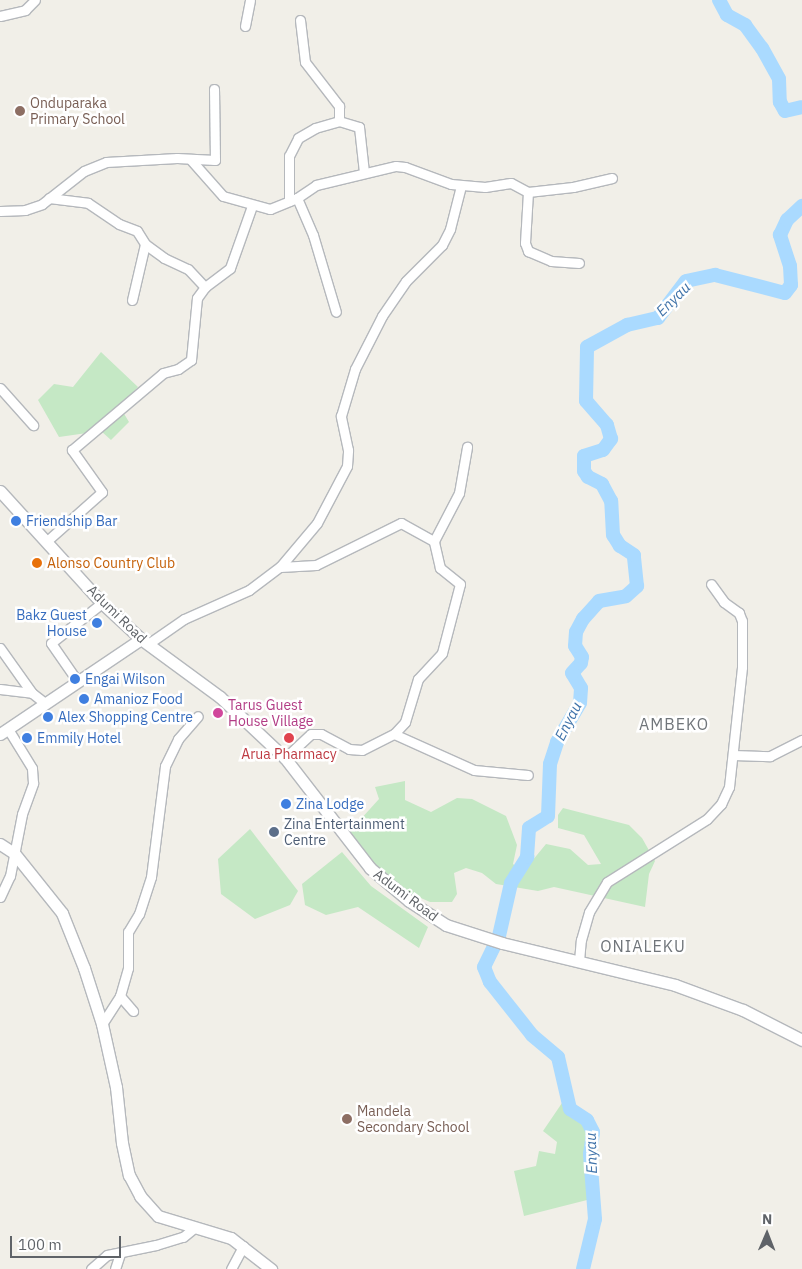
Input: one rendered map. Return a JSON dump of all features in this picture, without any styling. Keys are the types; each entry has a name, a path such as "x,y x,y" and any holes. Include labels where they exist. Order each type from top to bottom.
{"main road":[{"name":"Adumi Road","path":"0,490 48,540 102,603 144,642 220,698 285,758 385,883 446,925 498,941 706,995 802,1040"},
{"path":"4,731 78,682 144,642"},
{"path":"0,844 14,853 62,913 102,1024 116,1087 122,1143 134,1187 158,1216 193,1229 224,1235 243,1246 271,1269"}],"street":[{"path":"0,16 25,10 35,0"},
{"path":"245,26 250,0"},
{"path":"300,20 305,62 339,106 339,122"},
{"path":"0,211 26,210 49,198 84,171 106,162 177,158 215,160 214,89"},
{"path":"336,312 312,235 293,199 288,166 295,142 315,128 339,122 360,128 364,172"},
{"path":"191,160 223,196 252,206 270,209 293,199 316,185 364,172 405,167 461,186 511,183 528,192 573,187 612,178"},
{"path":"144,642 184,619 235,600 280,567 317,524 334,495 348,461 341,416 355,369 382,316 406,282 442,245 450,228 461,186"},
{"path":"528,192 525,243 528,251 551,261 579,263"},
{"path":"49,198 88,204 119,224 137,230 145,244 164,258 188,269 205,286"},
{"path":"48,540 102,492 72,450 164,373 178,369 191,360 194,307 205,286 230,268 252,206"},
{"path":"132,300 145,244"},
{"path":"0,388 33,425"},
{"path":"285,758 311,734 321,734 356,750 394,734 407,718 418,679 442,653 460,584 440,568 434,540 459,493 467,447"},
{"path":"280,567 316,565 399,523 434,540"},
{"path":"580,961 586,920 607,882 630,865 670,845 716,812 729,788 742,667 742,616 724,602 711,584"},
{"path":"78,682 51,643 102,603"},
{"path":"0,648 32,694 45,703"},
{"path":"0,689 32,694"},
{"path":"102,1024 120,996 128,968 128,932 139,914 151,877 165,766 180,735 198,716"},
{"path":"0,897 10,876 14,853 33,783 32,768 4,731"},
{"path":"394,734 474,770 528,775"},
{"path":"732,756 770,756 802,740"},
{"path":"120,996 133,1011"},
{"path":"91,1269 103,1257 183,1237 193,1229"},
{"path":"231,1269 243,1246"},
{"path":"115,1269 120,1254"}],"green space":[{"path":"101,352 138,387 120,407 129,422 111,440 101,431 59,437 38,400 54,384 73,387"},
{"path":"405,781 405,800 431,812 457,798 472,799 506,816 517,845 513,864 523,872 546,844 570,849 588,865 601,864 584,835 558,828 558,815 563,808 629,825 642,838 655,861 649,874 645,907 554,887 538,891 496,884 482,873 466,868 454,873 457,894 452,902 430,902 391,885 353,841 350,831 379,799 375,787"},
{"path":"250,829 298,891 290,905 255,919 221,894 218,859"},
{"path":"342,852 371,886 428,927 419,948 358,907 326,915 305,905 302,884"},
{"path":"562,1103 583,1122 588,1135 586,1155 591,1199 524,1216 514,1171 536,1166 539,1151 555,1154 557,1142 543,1131"}],"waterway":[{"name":"Enyau","path":"719,0 727,15 745,25 762,48 779,79 780,102 785,111 802,107"},
{"name":"Enyau","path":"583,1269 595,1219 590,1154 593,1132 587,1120 570,1109 558,1057 532,1035 490,982 484,967 499,936 511,883 527,857 529,828 548,816 550,764 557,742 580,703 581,688 572,673 581,663 582,657 575,646 576,632 583,619 599,601 626,596 637,586 634,555 620,546 613,535 611,501 602,484 588,477 584,471 584,456 603,450 611,439 607,425 586,401 587,347 627,325 658,318 686,281 715,275 785,293 791,285 790,266 780,235 787,220 802,206"}],"place":[{"name":"Onduparaka Primary School","path":"20,111"},
{"name":"Friendship Bar","path":"16,521"},
{"name":"Alonso Country Club","path":"37,563"},
{"name":"Bakz Guest House","path":"97,623"},
{"name":"Engai Wilson","path":"75,679"},
{"name":"Amanioz Food","path":"84,699"},
{"name":"Tarus Guest House Village","path":"218,713"},
{"name":"Alex Shopping Centre","path":"48,717"},
{"name":"Emmily Hotel","path":"27,738"},
{"name":"Arua Pharmacy","path":"289,738"},
{"name":"Zina Lodge","path":"286,804"},
{"name":"Zina Entertainment Centre","path":"274,832"},
{"name":"Mandela Secondary School","path":"347,1119"}],"district":[{"name":"AMBEKO","path":"674,724"},
{"name":"ONIALEKU","path":"643,946"}]}
